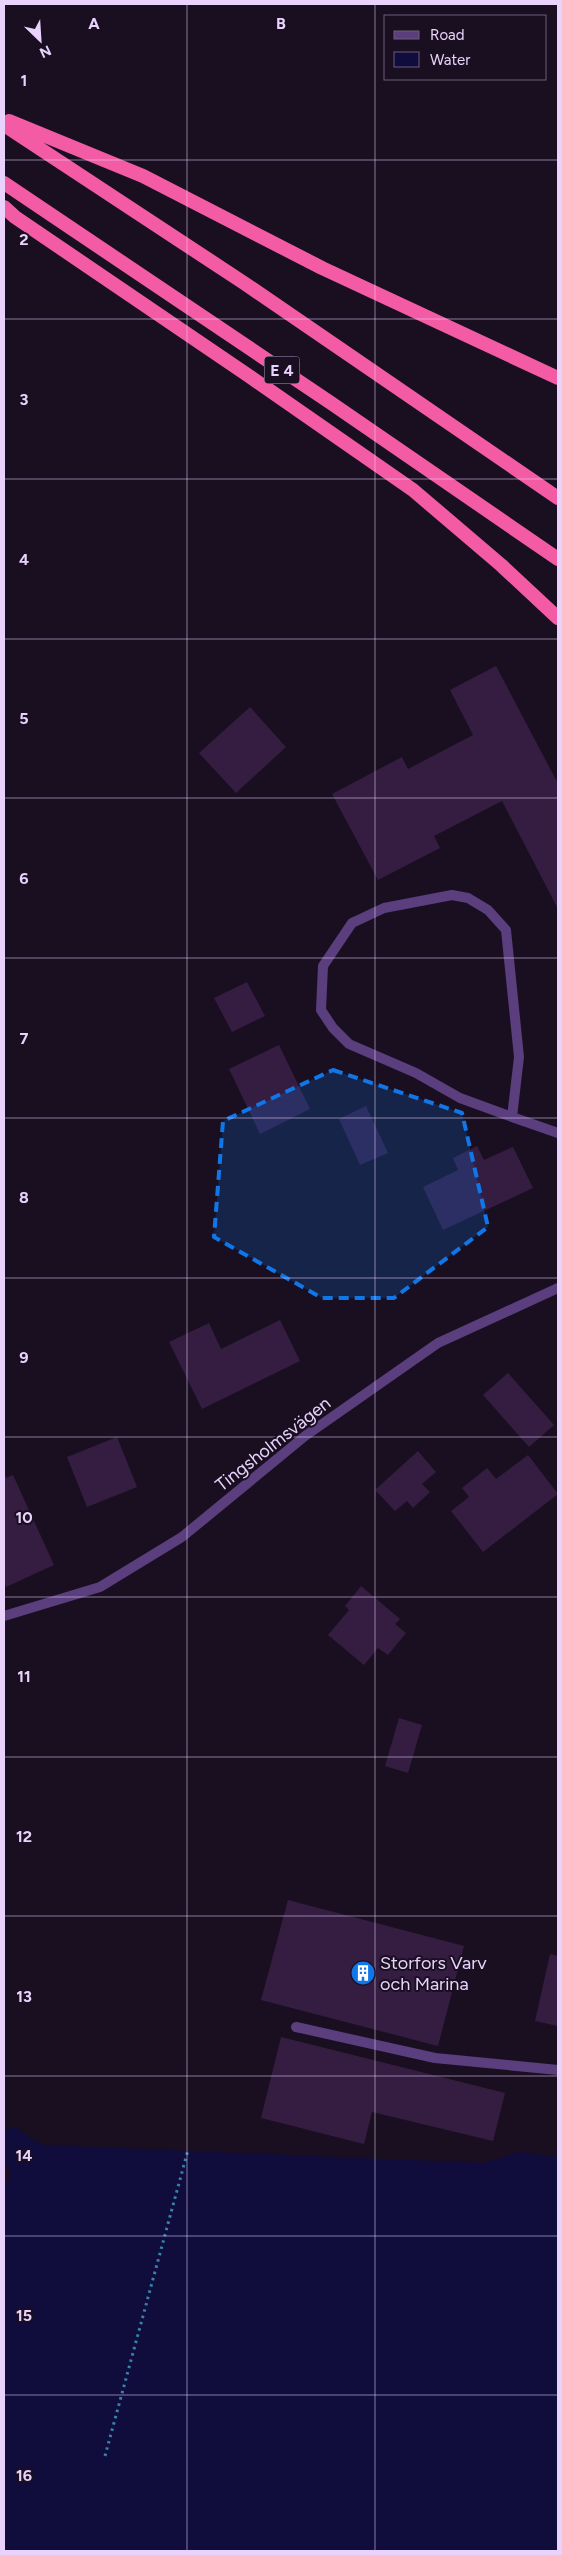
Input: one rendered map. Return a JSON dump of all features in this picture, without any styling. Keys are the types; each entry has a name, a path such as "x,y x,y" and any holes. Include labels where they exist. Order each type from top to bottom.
{"highway":[{"path":"4,118 143,176 322,268 558,378"},
{"path":"4,125 244,283 558,498"},
{"name":"E 4","path":"4,183 315,392 558,559"},
{"path":"4,207 15,217 249,376 412,490 501,565 558,618"}],"street":[{"path":"512,1117 519,1057 506,930 488,910 468,898 452,895 384,908 352,923 323,966 321,1010 333,1028 349,1044 416,1073 460,1098 512,1117 558,1133"},
{"name":"Tingsholmsvägen","path":"4,1616 100,1587 182,1537 305,1436 438,1343 558,1288"},
{"path":"296,2027 435,2058 558,2070"}],"path":[{"path":"105,2456 188,2150"}],"highlighted area":[{"path":"333,1070 462,1113 488,1227 394,1298 322,1298 214,1237 223,1121"}],"water":[{"path":"15,2127 35,2141 46,2145 484,2163 520,2152 558,2157 558,2551 4,2551 4,2193 11,2171 4,2160 4,2131"}],"building":[{"path":"496,666 556,780 558,778 558,909 502,801 434,836 440,848 378,880 332,794 402,757 408,769 473,735 450,690"},
{"path":"250,707 286,747 236,793 199,753"},
{"path":"247,982 265,1016 232,1032 214,998"},
{"path":"279,1045 310,1109 260,1134 229,1069"},
{"path":"366,1106 388,1153 360,1165 339,1119"},
{"path":"477,1146 484,1160 513,1147 533,1188 443,1230 423,1187 458,1170 453,1158"},
{"path":"280,1320 300,1361 202,1409 169,1342 209,1323 221,1349"},
{"path":"508,1373 554,1425 529,1447 483,1395"},
{"path":"117,1437 137,1487 87,1507 67,1457"},
{"path":"418,1451 436,1472 422,1484 430,1492 413,1508 407,1501 395,1511 375,1490"},
{"path":"528,1455 558,1494 483,1552 451,1511 469,1497 462,1488 487,1468 496,1479"},
{"path":"4,1472 6,1478 13,1475 54,1565 6,1587 4,1581"},
{"path":"361,1586 400,1619 395,1624 406,1633 388,1655 378,1648 364,1665 328,1635 349,1610 345,1606"},
{"path":"399,1718 422,1725 408,1773 385,1766"},
{"name":"Storfors Varv och Marina","path":"288,1900 464,1946 438,2046 261,2000"},
{"path":"550,1954 558,1956 558,2026 535,2021"},
{"path":"281,2037 505,2093 493,2141 372,2112 364,2144 261,2118"}],"place":[{"name":"Storfors Varv och Marina","path":"363,1973"}]}
